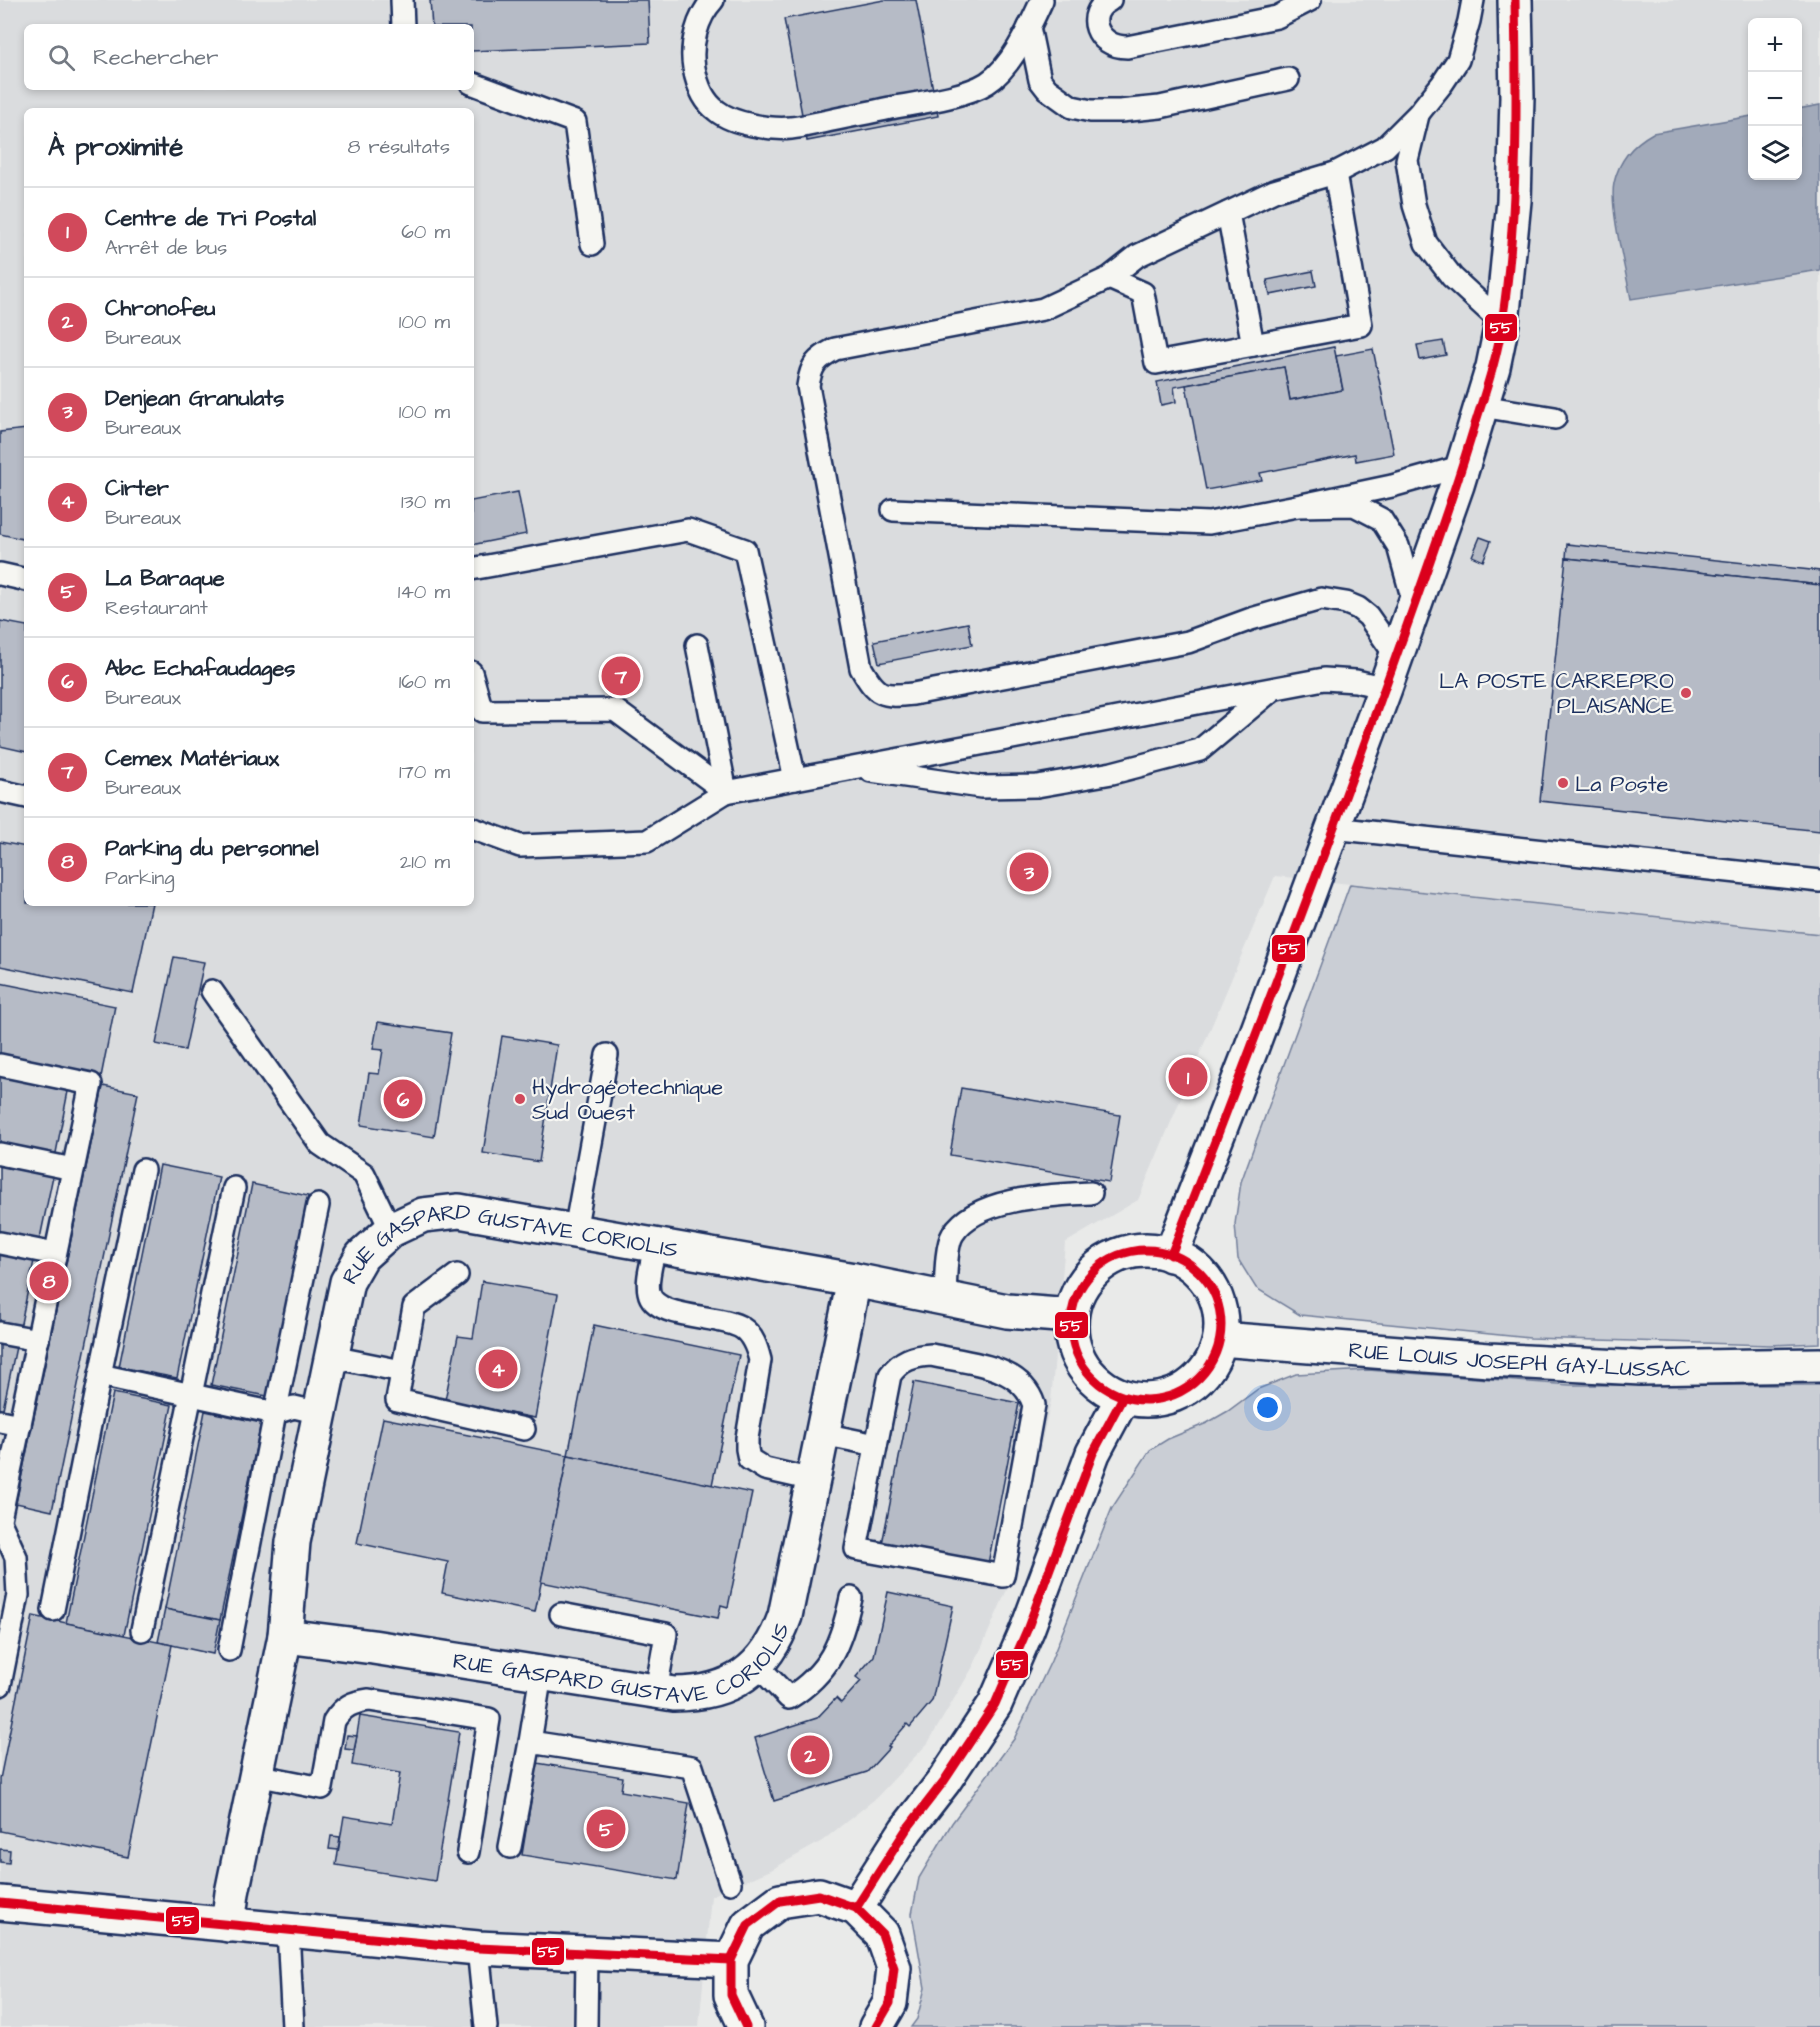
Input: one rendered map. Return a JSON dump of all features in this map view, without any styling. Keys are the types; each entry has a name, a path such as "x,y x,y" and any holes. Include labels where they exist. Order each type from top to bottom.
{"street":[{"path":"1171,1255 1251,1049 1396,656 1463,466 1493,367 1502,323 1514,201 1517,97 1512,2"},
{"name":"RUE GASPARD GUSTAVE CORIOLIS","path":"228,1924 232,1893 285,1636 294,1542 347,1282 362,1257 392,1230 423,1215 459,1211 854,1280 1007,1311 1071,1316"},
{"path":"1149,1250 1171,1255 1190,1264 1205,1279 1216,1297 1221,1318 1220,1339 1211,1363 1195,1382 1173,1395 1157,1399 1124,1397 1104,1388 1089,1374 1078,1357 1071,1336 1071,1316 1077,1294 1089,1276 1106,1262 1127,1253 1149,1250"},
{"name":"RUE GASPARD GUSTAVE CORIOLIS","path":"285,1636 373,1647 656,1691 694,1694 732,1683 748,1673 771,1648 785,1616 854,1280"},
{"name":"RUE LOUIS JOSEPH GAY-LUSSAC","path":"1220,1339 1466,1358 1641,1368 1820,1365"},
{"path":"856,1908 906,1830 944,1781 995,1704 1027,1630 1094,1453 1124,1397"},
{"path":"746,2027 731,1995 731,1960 748,1924 780,1901 819,1896 856,1908 882,1934 894,1968 890,2003 876,2027"},
{"path":"0,1903 478,1948 731,1960"}],"lane":[{"path":"402,0 403,24"},
{"path":"713,0 699,22 692,59 696,80 703,96 717,111 738,121 764,127 791,128 951,96 987,83 1003,69 1029,27 1042,0"},
{"path":"1110,0 1099,11 1096,22 1099,33 1106,42 1116,47 1127,47 1277,16 1310,0"},
{"path":"1396,656 1368,616 1346,603 1321,599 1188,642 913,694 893,696 879,692 861,668 808,386 814,365 821,356 835,349 1043,309 1109,278 1137,256 1227,213 1274,191 1335,173 1385,147 1418,114 1458,60 1473,0"},
{"path":"1029,27 1040,80 1059,100 1072,107 1091,111 1160,107 1288,79"},
{"path":"474,84 575,122 592,244"},
{"path":"1418,114 1407,160 1414,206 1426,243 1452,277 1502,323"},
{"path":"1109,278 1143,292 1156,363 1361,325 1335,173"},
{"path":"1227,213 1253,345"},
{"path":"1481,406 1555,418"},
{"path":"893,510 1209,523 1392,486 1463,466"},
{"path":"1297,506 1354,505 1381,519 1398,546 1414,605"},
{"path":"474,568 688,530 745,550 795,779"},
{"path":"0,574 24,579"},
{"path":"697,645 726,792"},
{"path":"474,829 520,846 647,841 726,792 1324,679 1356,681 1384,688"},
{"path":"474,683 482,711 615,710 726,792"},
{"path":"852,768 981,787 1037,786 1112,773 1200,750 1273,689"},
{"path":"0,791 24,796"},
{"path":"1333,828 1820,881"},
{"path":"212,991 320,1144 364,1174 392,1230"},
{"path":"575,1231 607,1055"},
{"path":"0,1065 91,1084 38,1340 10,1423 0,1520 16,1557 18,1595 0,1685"},
{"path":"0,1154 73,1169"},
{"path":"53,1611 143,1170"},
{"path":"142,1630 234,1188"},
{"path":"945,1298 952,1236 963,1222 983,1210 1008,1203 1056,1195 1091,1193"},
{"path":"229,1650 318,1205"},
{"path":"0,1243 55,1254"},
{"path":"655,1246 649,1282 649,1293 652,1300 661,1307 675,1312 731,1323 742,1328 751,1336 758,1348 760,1360 747,1438 750,1459 765,1469 813,1480"},
{"path":"457,1275 414,1307 397,1400 524,1429"},
{"path":"0,1333 38,1340"},
{"path":"931,1355 1000,1370 1025,1386 1034,1405 1003,1576 856,1549 876,1445 890,1375 906,1359 931,1355"},
{"path":"332,1357 402,1371"},
{"path":"100,1375 275,1413 294,1407 320,1413"},
{"path":"823,1434 876,1445"},
{"path":"756,1665 789,1698 808,1687 836,1652 844,1631 851,1598"},
{"path":"561,1614 666,1634 656,1691"},
{"path":"510,1847 541,1674"},
{"path":"256,1775 322,1788 334,1721 347,1705 357,1701 369,1700 489,1719 468,1852"},
{"path":"530,1742 692,1767 730,1883"},
{"path":"288,1930 292,2027"},
{"path":"478,1948 486,2027"},
{"path":"586,2027 587,1953"}],"shaded area":[{"path":"0,0 1820,0 1820,934 1275,876 1138,1200 1065,1243 1051,1401 1009,1585 974,1665 928,1743 875,1799 822,1841 771,1870 711,1896 699,2027 0,2027"},
{"path":"1350,884 1820,934 1820,1343 1770,1345 1530,1338 1300,1315 1256,1288 1238,1259 1235,1224 1241,1182"},
{"path":"1368,1370 1570,1385 1820,1385 1820,2027 911,2027 917,2019 925,1988 912,1914 919,1878 952,1823 1014,1739 1051,1661 1112,1508 1150,1450 1168,1439 1207,1423 1258,1389 1296,1374"}],"water":[{"path":"1820,105 1820,270 1631,299 1616,223 1613,194 1619,167 1633,148 1653,133 1748,117 1748,180 1802,180 1802,108"}],"building":[{"path":"430,0 648,0 650,43 474,51 474,24 432,24"},
{"path":"884,0 916,0 938,116 807,141 784,19"},
{"path":"1313,271 1316,286 1270,295 1267,280"},
{"path":"1443,341 1446,355 1420,360 1417,345"},
{"path":"1334,347 1343,390 1290,400 1284,367 1174,387 1176,402 1161,405 1157,382"},
{"path":"1373,349 1394,454 1356,461 1355,454 1260,473 1262,480 1206,490 1186,385 1284,367 1290,400 1343,390 1336,356"},
{"path":"24,429 24,539 0,534 0,432"},
{"path":"518,492 526,534 474,544 474,500"},
{"path":"1480,537 1491,541 1483,561 1472,556"},
{"path":"1567,544 1820,571 1820,585 1566,558"},
{"name":"LA POSTE CARREPRO PLAISANCE","path":"1566,558 1820,585 1820,831 1540,801"},
{"path":"0,621 24,625 24,751 0,746"},
{"path":"968,623 972,645 879,663 874,641"},
{"path":"0,842 24,846 24,906 151,906 133,993 0,966"},
{"path":"174,957 204,962 185,1050 156,1044"},
{"path":"0,983 115,1006 101,1077 0,1056"},
{"path":"378,1022 451,1033 434,1137 361,1125 369,1073 379,1074 383,1050 373,1049"},
{"name":"Hydrogéotechnique Sud Ouest","path":"502,1036 557,1045 539,1162 483,1153"},
{"path":"0,1072 69,1086 55,1158 0,1147"},
{"path":"103,1086 138,1093 52,1511 16,1503"},
{"path":"961,1088 1120,1115 1109,1182 950,1155"},
{"path":"0,1160 54,1171 39,1243 0,1235"},
{"path":"160,1165 219,1177 177,1378 119,1367"},
{"path":"252,1184 308,1196 267,1396 211,1385"},
{"path":"0,1249 35,1256 20,1328 0,1324"},
{"path":"482,1281 558,1294 535,1418 445,1400 458,1336 473,1338"},
{"path":"594,1325 739,1355 712,1485 568,1455"},
{"path":"0,1338 17,1342 2,1414 0,1413"},
{"path":"914,1382 1019,1403 988,1564 882,1544"},
{"path":"113,1393 172,1405 124,1635 66,1623"},
{"path":"205,1411 261,1423 220,1620 165,1609"},
{"path":"383,1418 568,1455 535,1612 442,1593 448,1562 357,1543"},
{"path":"568,1455 752,1493 728,1607 721,1605 718,1618 541,1582"},
{"path":"888,1592 953,1606 932,1701 910,1727 907,1724 867,1772 774,1801 755,1738 817,1718 836,1698 841,1703 861,1681 856,1677 874,1656"},
{"path":"165,1609 220,1620 213,1654 158,1642"},
{"path":"33,1616 172,1645 128,1857 0,1831 0,1779"},
{"path":"360,1716 459,1732 435,1881 336,1865 344,1816 392,1824 400,1773 352,1765"},
{"path":"347,1735 357,1736 354,1750 345,1749"},
{"path":"537,1763 623,1777 621,1791 689,1803 677,1880 522,1855"},
{"path":"331,1836 340,1837 338,1850 329,1849"},
{"path":"0,1849 10,1850 9,1863 0,1862"}],"transit line":[{"name":"55","path":"1171,1255 1375,715 1448,509 1494,364 1507,283 1514,202 1515,0"},
{"name":"55","path":"1146,1250 1175,1256 1199,1272 1215,1296 1221,1325 1215,1354 1199,1378 1175,1394 1146,1400 1117,1394 1093,1378 1077,1354 1071,1325 1077,1296 1093,1272 1117,1256 1146,1250"},
{"name":"55","path":"856,1908 906,1830 944,1781 995,1704 1027,1630 1093,1453 1123,1397"},
{"name":"55","path":"746,2027 731,1995 731,1960 748,1925 780,1901 819,1895 856,1908 882,1934 894,1968 890,2003 876,2027"},
{"name":"55","path":"0,1903 478,1948 731,1960"}],"place":[{"name":"Cemex Matériaux","path":"621,676"},
{"name":"LA POSTE CARREPRO PLAISANCE","path":"1686,693"},
{"name":"La Poste","path":"1563,783"},
{"name":"Denjean Granulats","path":"1029,872"},
{"name":"Centre de Tri Postal","path":"1188,1077"},
{"name":"Abc Echafaudages","path":"403,1099"},
{"name":"Hydrogéotechnique Sud Ouest","path":"520,1099"},
{"name":"Parking du personnel","path":"49,1281"},
{"name":"Cirter","path":"498,1369"},
{"name":"Chronofeu","path":"810,1755"},
{"name":"La Baraque","path":"606,1829"}]}
